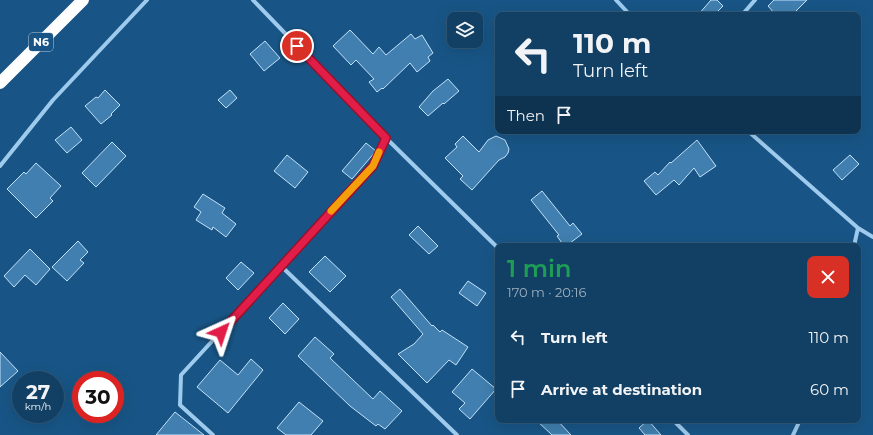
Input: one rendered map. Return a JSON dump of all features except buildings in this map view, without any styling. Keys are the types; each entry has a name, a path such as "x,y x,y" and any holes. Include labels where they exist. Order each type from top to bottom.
{"highway":[{"name":"N6","path":"0,83 83,0"}],"street":[{"path":"0,166 53,100 147,0"},
{"path":"253,0 386,138 495,245"},
{"path":"616,0 627,12"},
{"path":"745,12 755,0"},
{"path":"751,134 858,228 873,236"},
{"path":"213,435 180,405 181,375 373,166 386,138"},
{"path":"855,243 858,228"},
{"path":"281,266 457,435"},
{"path":"676,423 688,435"},
{"path":"793,435 799,423"}],"slow traffic":[{"path":"331,211 373,166 379,152"}],"route":[{"path":"221,332 373,166 386,138 297,46"}]}
